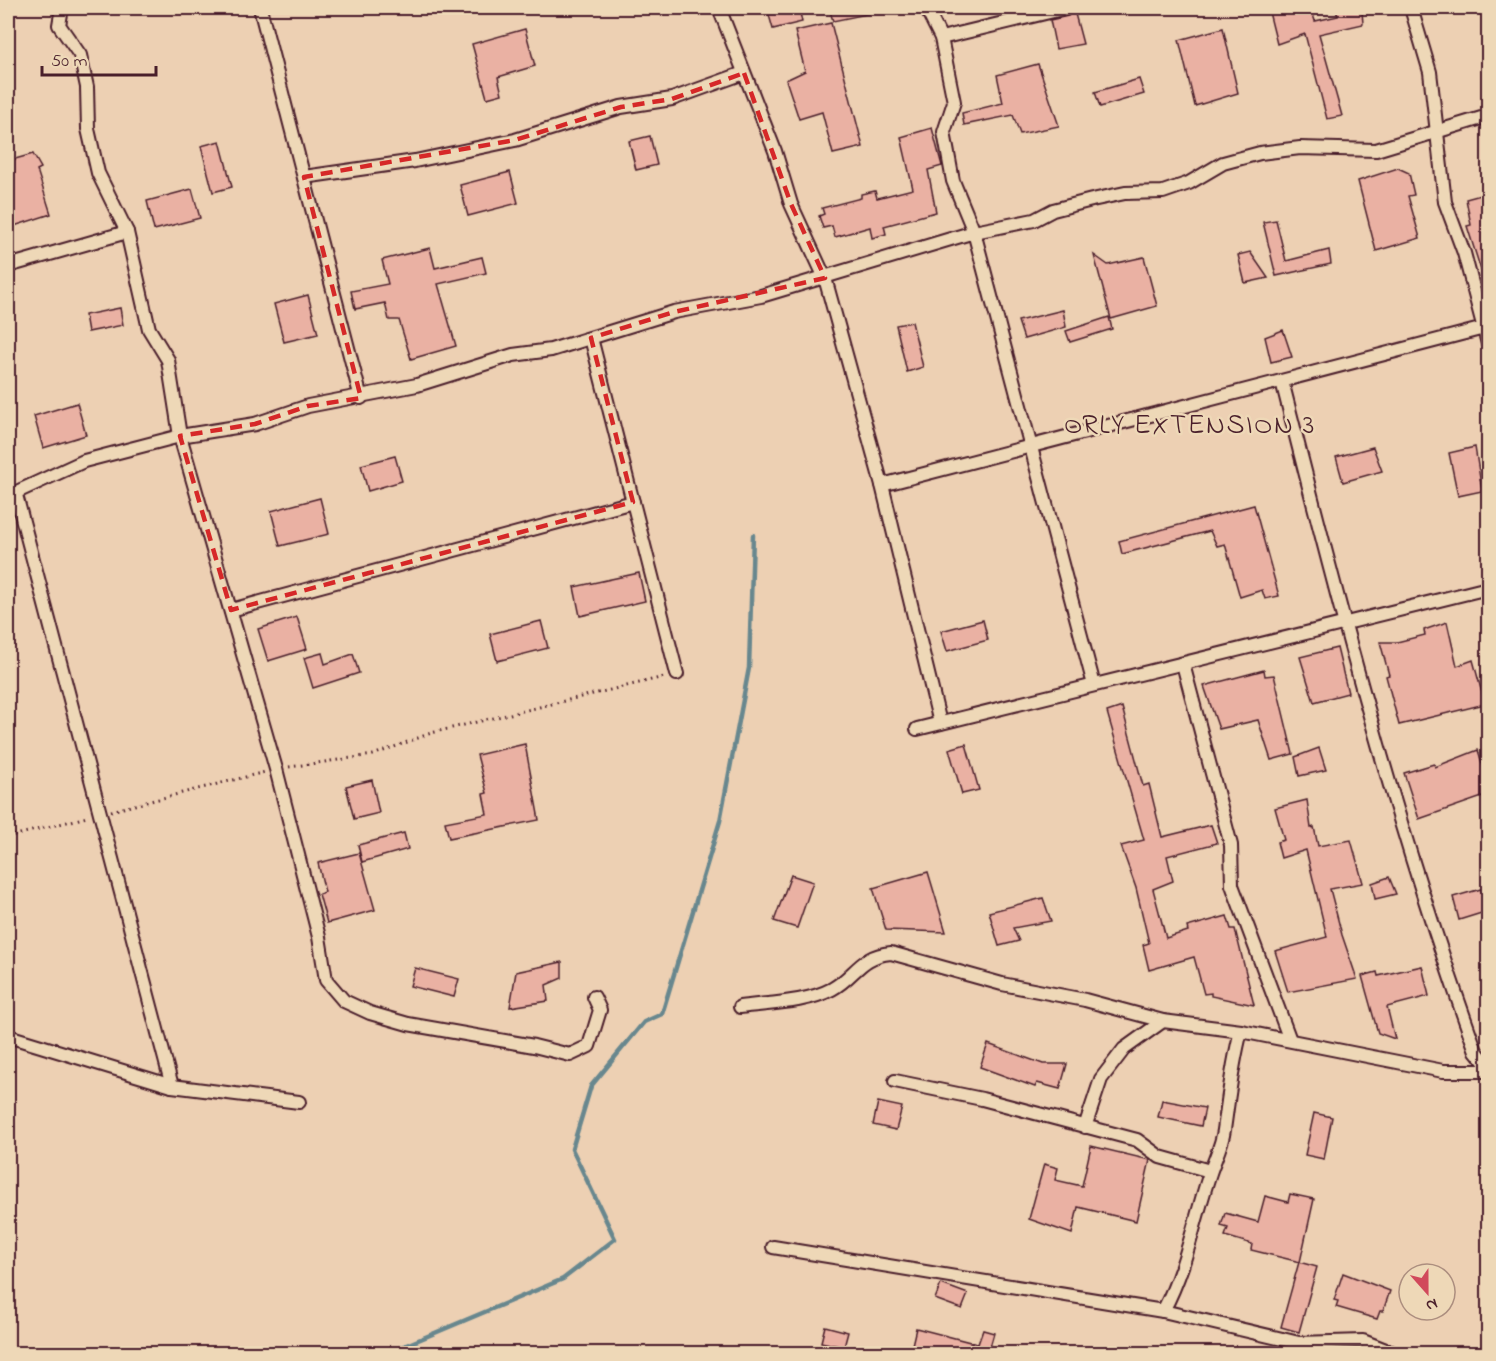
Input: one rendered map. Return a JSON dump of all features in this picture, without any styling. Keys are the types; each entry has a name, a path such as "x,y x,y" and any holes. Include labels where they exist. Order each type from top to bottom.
{"street":[{"path":"62,8 59,25 80,55 85,76 88,129 98,173 127,232 149,329 168,360 180,436 207,537 231,609 276,769 319,937 326,980 344,1001 370,1013 408,1024 485,1036 570,1055 583,1051 592,1038 600,1010 594,997"},
{"path":"260,8 361,398"},
{"path":"719,8 775,151 791,204 825,278 882,485 940,723"},
{"path":"926,8 941,38 954,102 944,132 953,181 974,232 1094,685"},
{"path":"941,38 1066,8"},
{"path":"1411,8 1430,72 1445,202 1464,253 1486,328 1488,344"},
{"path":"304,177 415,160 515,140 621,107 672,99 744,73"},
{"path":"172,1086 101,814 12,495 45,477 84,461 180,436 255,424 308,406 361,398 417,385 513,355 551,350 674,312 761,296 974,232 1034,220 1053,210 1092,200 1125,193 1163,192 1189,183 1223,163 1260,153 1300,148 1376,150 1488,116"},
{"path":"8,266 127,232"},
{"path":"882,485 1486,328"},
{"path":"591,338 677,674"},
{"path":"1282,381 1343,623 1407,848 1476,1052 1488,1066"},
{"path":"231,609 633,502"},
{"path":"917,729 1488,588"},
{"path":"1183,664 1231,845 1234,860 1232,885 1290,1040"},
{"path":"740,1007 805,998 833,989 864,961 878,954 891,953 1002,984 1085,1000 1163,1021 1241,1031 1443,1071 1488,1071"},
{"path":"1084,1127 1101,1079 1124,1049 1163,1021"},
{"path":"1163,1311 1178,1283 1210,1171 1224,1131 1231,1068 1241,1031"},
{"path":"8,1036 172,1086 299,1102"},
{"path":"895,1081 982,1099 1137,1140 1160,1157 1210,1171"},
{"path":"773,1247 1163,1311 1299,1343 1363,1341 1396,1353"}],"path":[{"path":"8,837 276,769 373,755 431,733 677,674"}],"highlighted area":[{"path":"744,73 791,204 825,278 674,312 591,338 633,502 231,610 180,436 255,424 308,406 361,398 304,177 515,140 621,107 672,99"}],"building":[{"path":"767,8 799,8 802,22 773,29"},
{"path":"829,8 871,8 872,13 833,21"},
{"path":"1268,8 1311,8 1315,21 1338,16 1335,8 1358,8 1360,12 1362,11 1363,24 1319,34 1342,116 1327,119 1305,34 1277,44"},
{"path":"1074,10 1083,44 1056,49 1050,20 1068,16"},
{"path":"831,23 863,147 833,154 822,112 799,119 786,80 805,71 795,31"},
{"path":"1223,28 1238,93 1195,106 1179,40"},
{"path":"525,29 535,66 498,77 502,94 487,98 472,44"},
{"path":"1038,64 1059,126 1020,134 1013,115 964,125 962,113 1003,103 997,75"},
{"path":"1139,79 1144,94 1100,107 1095,92"},
{"path":"932,128 942,166 928,170 936,212 884,226 886,234 872,238 870,227 835,237 832,226 823,228 819,216 824,214 822,208 861,198 861,194 875,191 877,198 913,189 901,137"},
{"path":"650,136 657,165 636,170 629,141"},
{"path":"220,141 232,187 213,192 201,146"},
{"path":"33,154 41,168 37,170 51,214 8,228 8,161"},
{"path":"1398,168 1409,173 1414,195 1408,196 1420,238 1376,251 1358,181"},
{"path":"510,172 518,203 468,216 460,185"},
{"path":"192,189 200,218 154,230 147,201"},
{"path":"1488,193 1488,285 1486,286 1467,226 1471,225 1466,199"},
{"path":"1276,220 1286,261 1329,250 1331,264 1276,276 1263,222"},
{"path":"430,248 435,268 482,257 486,273 438,284 456,346 411,359 399,320 389,320 385,303 355,309 351,291 388,284 382,260"},
{"path":"1250,252 1268,278 1245,283 1238,255"},
{"path":"1094,255 1108,265 1144,257 1157,306 1111,319"},
{"path":"308,295 318,334 284,342 274,304"},
{"path":"120,308 123,325 88,332 85,315"},
{"path":"1063,310 1066,327 1024,339 1018,321"},
{"path":"1109,317 1112,329 1070,342 1066,331"},
{"path":"912,322 923,367 907,372 896,325"},
{"path":"1283,330 1292,357 1271,362 1265,337"},
{"path":"77,403 86,435 43,448 34,416"},
{"path":"1373,447 1382,471 1343,482 1336,457"},
{"path":"1475,447 1482,491 1458,496 1449,453"},
{"path":"395,456 402,481 368,491 361,465"},
{"path":"320,498 329,534 280,546 271,511"},
{"path":"1254,505 1279,596 1265,599 1262,590 1240,597 1225,544 1217,546 1210,531 1122,554 1119,541"},
{"path":"639,573 645,601 580,616 574,587"},
{"path":"297,617 307,649 268,661 258,629"},
{"path":"983,620 988,640 947,651 941,631"},
{"path":"541,621 548,648 497,661 490,634"},
{"path":"1447,622 1457,666 1473,660 1485,704 1399,725 1380,642 1397,642 1425,635 1424,630"},
{"path":"1337,648 1348,693 1314,702 1300,657"},
{"path":"322,653 325,664 353,654 359,673 313,688 304,658"},
{"path":"1264,670 1265,676 1274,675 1293,754 1271,760 1258,720 1219,729 1204,686"},
{"path":"1122,707 1143,786 1149,784 1162,837 1211,825 1217,843 1167,856 1173,881 1153,889 1166,938 1188,931 1187,927 1227,916 1231,929 1235,929 1254,1005 1211,996 1211,993 1204,994 1194,957 1149,970 1143,945 1149,943 1136,888 1121,846 1144,840 1107,712"},
{"path":"525,744 539,820 449,838 445,822 487,814 483,794 487,793 477,755"},
{"path":"966,744 979,790 962,794 949,749"},
{"path":"1319,748 1326,770 1299,776 1295,757"},
{"path":"1478,750 1488,783 1488,795 1419,819 1404,773 1434,764 1435,767"},
{"path":"372,780 379,813 354,819 346,786"},
{"path":"1307,800 1311,828 1314,827 1318,846 1351,840 1363,883 1330,889 1357,979 1288,992 1275,951 1327,937 1306,850 1281,858 1277,842 1284,840 1275,808"},
{"path":"404,833 408,849 362,862 358,845"},
{"path":"359,853 375,910 327,923 319,894 325,892 318,863"},
{"path":"928,872 946,932 886,930 873,888"},
{"path":"791,875 813,882 797,928 774,921"},
{"path":"1389,877 1396,894 1375,899 1372,883"},
{"path":"1481,889 1488,911 1459,920 1453,897"},
{"path":"1043,898 1051,921 1013,928 1019,941 999,946 989,912"},
{"path":"562,962 562,978 546,985 548,1001 510,1007 516,972"},
{"path":"1422,966 1429,996 1387,1007 1395,1039 1378,1033 1362,976 1377,972 1378,976"},
{"path":"415,968 459,979 454,997 410,986"},
{"path":"988,1044 1043,1064 1067,1064 1060,1089 1037,1083 1035,1087 980,1067"},
{"path":"1162,1100 1205,1108 1201,1126 1158,1117"},
{"path":"878,1102 902,1107 896,1130 873,1125"},
{"path":"1314,1113 1332,1117 1324,1159 1305,1155"},
{"path":"1091,1146 1150,1160 1136,1221 1078,1207 1072,1234 1029,1219 1044,1164 1058,1168 1055,1180 1082,1186"},
{"path":"1290,1194 1314,1199 1300,1262 1251,1250 1252,1244 1225,1236 1228,1228 1221,1226 1225,1213 1258,1222 1265,1196 1288,1202"},
{"path":"1299,1262 1317,1267 1299,1332 1281,1327"},
{"path":"1343,1273 1390,1291 1383,1311 1380,1311 1377,1319 1336,1307 1338,1301 1334,1300"},
{"path":"941,1284 968,1294 962,1309 935,1299"},
{"path":"825,1326 848,1332 844,1347 821,1342"},
{"path":"916,1328 978,1344 983,1330 994,1333 990,1347 999,1349 999,1353 946,1353 912,1345"}],"waterway":[{"path":"385,1354 563,1279 615,1239 572,1149 591,1086 644,1022 662,1014 720,821 749,668 753,535"}],"district":[{"name":"ORLY EXTENSION 3","path":"1190,423"}]}
